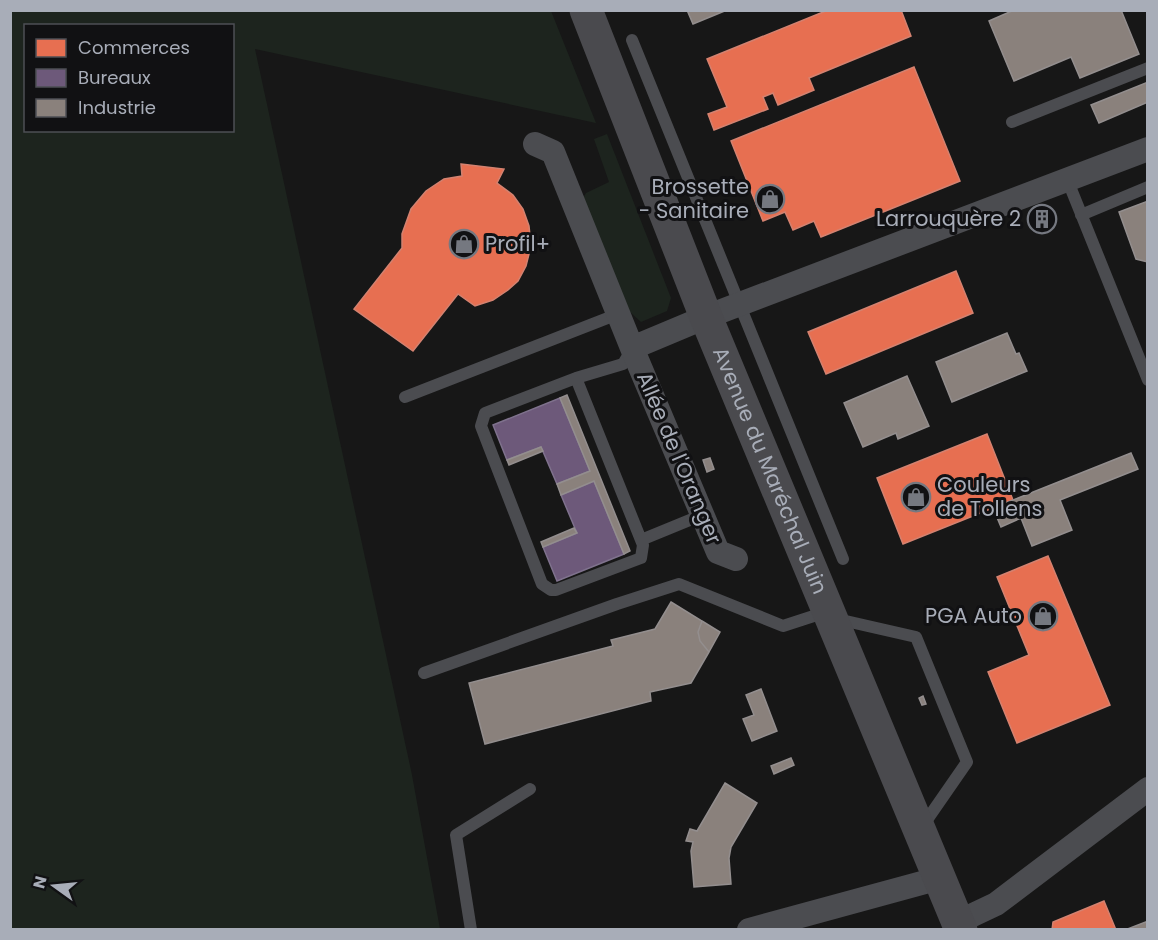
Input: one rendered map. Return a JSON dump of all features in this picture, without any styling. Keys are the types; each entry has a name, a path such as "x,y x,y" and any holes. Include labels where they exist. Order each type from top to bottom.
{"main road":[{"name":"Avenue du Maréchal Juin","path":"586,10 706,317 959,926"}],"street":[{"name":"Allée de l'Oranger","path":"535,144 554,152 618,314 718,552 736,558"},
{"name":"Allée de l'Oranger","path":"632,348 706,317 1148,149"},
{"path":"959,926 996,904 1148,789"},
{"path":"749,930 940,878"}],"lane":[{"path":"632,40 843,559"},
{"path":"1012,122 1148,68"},
{"path":"1067,179 1148,380"},
{"path":"1081,215 1148,187"},
{"path":"405,397 618,314"},
{"path":"576,378 643,545 641,558 551,590 542,584 481,422 485,413 576,378 623,364 632,348"},
{"path":"641,540 702,515"},
{"path":"424,673 617,603 679,584 783,626 830,615 916,637 967,762 920,830"},
{"path":"471,930 456,835 530,789"}],"shaded area":[{"path":"10,11 551,11 596,123 255,49 412,775 440,929 11,929"},
{"path":"607,134 671,298 667,311 641,322 630,312 582,200 586,193 609,182 594,139"}],"building: Commerces":[{"path":"828,10 901,10 911,36 809,78 814,90 778,105 773,93 763,97 768,109 714,130 708,114 727,107 707,59"},
{"path":"914,67 960,181 821,237 814,221 793,230 785,212 763,221 731,141"},
{"path":"461,164 504,169 497,183 513,195 523,209 529,226 531,246 526,266 518,281 493,300 475,306 458,294 413,351 354,309 402,248 402,234 411,209 426,191 444,179 462,176"},
{"path":"956,271 973,313 826,374 808,332"},
{"path":"987,434 1013,500 903,544 877,478"},
{"name":"PGA Auto","path":"1048,556 1110,705 1017,743 988,672 1029,655 997,577"},
{"path":"1104,901 1116,930 1052,930 1053,922"}],"building: Bureaux":[{"path":"560,398 590,471 557,484 541,447 507,460 493,425"},
{"path":"594,481 624,554 557,581 543,547 577,533 561,495"}],"building: Industrie":[{"path":"687,10 727,10 693,24"},
{"path":"1014,10 1121,10 1139,54 1080,78 1071,57 1014,81 989,21"},
{"path":"1148,82 1148,102 1099,123 1091,105"},
{"path":"1148,201 1148,262 1136,259 1119,212"},
{"name":"Larrouquère 2","path":"1046,210 1051,222 1039,227 1034,216"},
{"path":"1007,333 1016,354 1019,353 1027,371 952,402 936,362"},
{"path":"907,376 929,426 898,439 896,433 863,447 844,403"},
{"path":"567,395 630,551 624,554 594,481 561,495 557,484 590,471 560,398"},
{"path":"541,447 543,451 509,465 507,460"},
{"path":"1131,453 1138,469 1060,500 1072,530 1032,546 1021,518 1001,527 993,508"},
{"path":"710,458 714,469 707,472 703,460"},
{"path":"574,528 577,533 543,547 541,542"},
{"path":"671,602 702,621 698,632 700,641 709,652 691,683 650,692 651,701 485,744 469,683 613,646 611,640 655,629"},
{"path":"702,621 720,632 709,652 700,641 698,632"},
{"path":"761,689 777,731 752,741 743,719 754,715 746,695"},
{"path":"923,696 926,704 922,705 919,698"},
{"path":"791,758 794,765 774,774 771,766"},
{"path":"725,783 757,803 731,847 729,858 731,884 694,887 691,851 693,842 686,841 690,829 697,831"},
{"path":"1148,921 1148,930 1125,930"}],"place":[{"name":"Brossette - Sanitaire","path":"770,199"},
{"name":"Larrouquère 2","path":"1042,219"},
{"name":"Profil+","path":"464,244"},
{"name":"Couleurs de Tollens","path":"916,497"},
{"name":"PGA Auto","path":"1043,616"}]}
